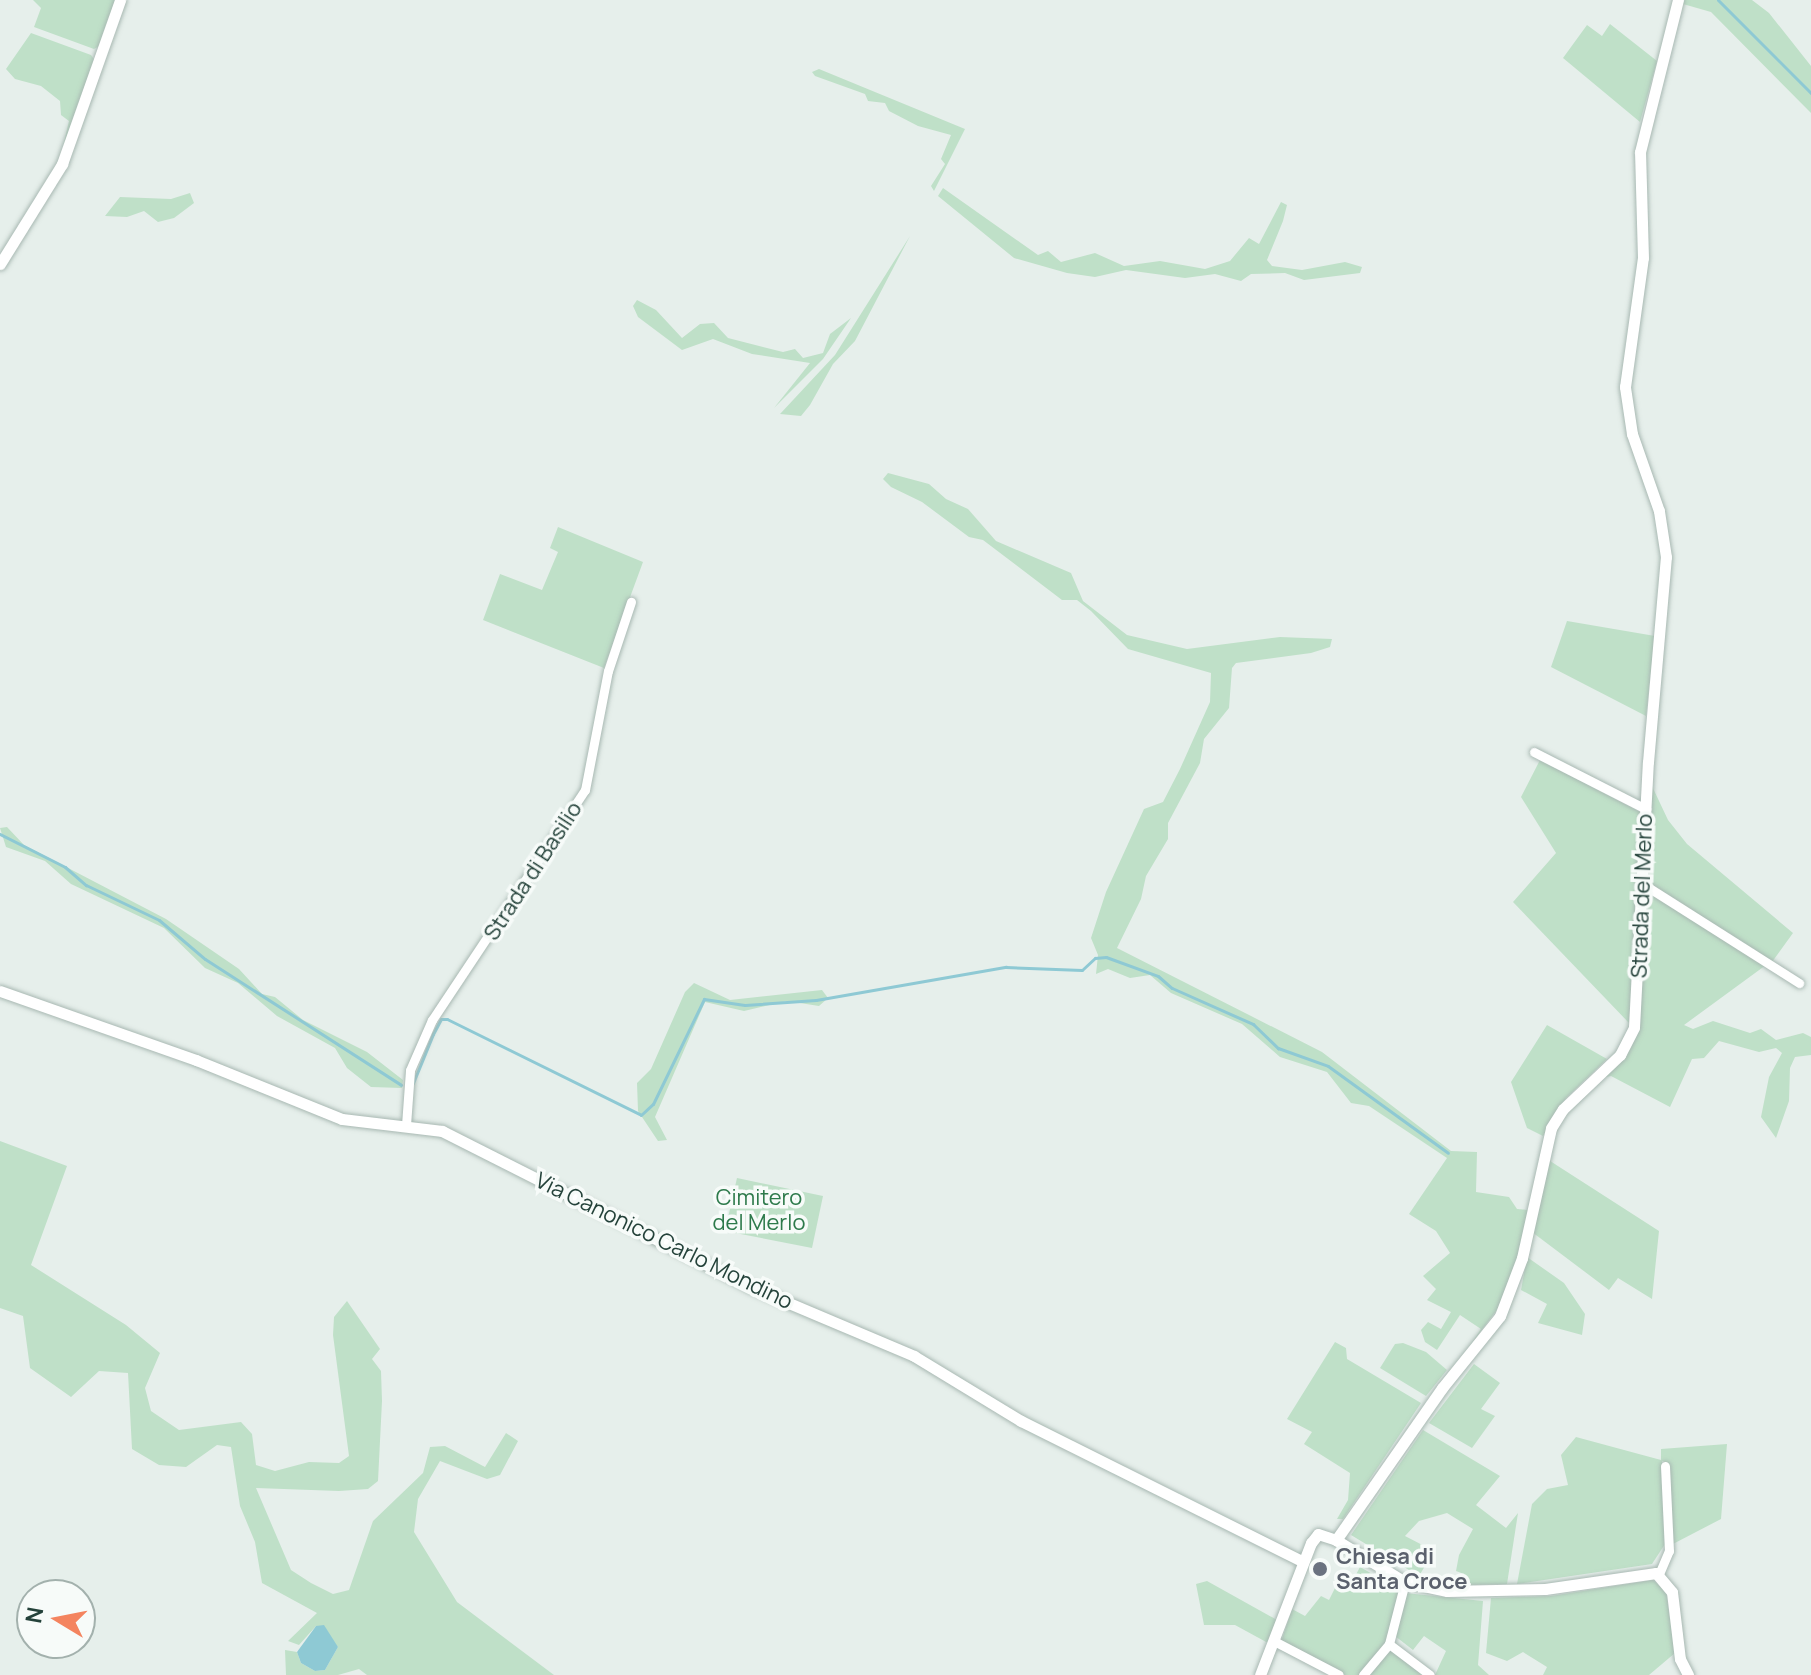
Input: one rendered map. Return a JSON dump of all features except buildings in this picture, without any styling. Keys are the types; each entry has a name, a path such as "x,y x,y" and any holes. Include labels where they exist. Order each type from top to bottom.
{"street":[{"path":"0,264 50,191 120,0"},
{"name":"Strada del Merlo","path":"1336,1540 1442,1388 1500,1316 1522,1258 1551,1128 1631,1037 1666,557 1659,511 1632,434 1625,387 1643,258 1640,152 1678,0"},
{"name":"Strada di Basilio","path":"406,1125 410,1070 432,1020 585,790 608,671 631,602"},
{"path":"1534,752 1646,809"},
{"path":"1643,884 1799,983"},
{"name":"Via Canonico Carlo Mondino","path":"0,991 67,1019 196,1060 342,1119 442,1131 751,1287 914,1356 1021,1421 1302,1561"},
{"path":"1659,1574 1669,1551 1665,1466"},
{"path":"1260,1675 1302,1561 1318,1534 1336,1540 1405,1582 1447,1591 1488,1592 1659,1574"},
{"path":"1659,1574 1672,1592 1680,1659 1688,1675"},
{"path":"1363,1675 1389,1644 1405,1582"},
{"path":"1274,1641 1339,1675"},
{"path":"1389,1644 1430,1675"}],"green space":[{"path":"33,0 115,0 101,45 94,49 34,27 41,8"},
{"path":"1684,0 1752,0 1769,13 1811,66 1811,113 1711,12 1683,4"},
{"path":"1610,24 1657,61 1640,122 1563,58 1587,25 1602,36"},
{"path":"31,33 91,55 96,62 62,151 69,121 61,115 60,101 41,86 15,79 6,69"},
{"path":"819,69 965,129 934,191 931,186 945,164 941,159 951,135 918,126 889,111 885,103 868,101 865,94 815,76 812,72"},
{"path":"943,188 1038,255 1048,251 1061,262 1095,253 1124,266 1160,261 1205,269 1230,261 1249,238 1259,244 1281,202 1287,205 1267,260 1272,266 1302,270 1345,262 1362,267 1360,273 1304,280 1285,273 1251,274 1241,281 1215,274 1185,278 1126,270 1095,277 1067,273 1014,258 938,196"},
{"path":"190,193 194,203 174,218 158,222 144,211 127,217 105,216 120,197 171,199"},
{"path":"910,236 855,341 833,364 810,405 801,416 780,414 835,355"},
{"path":"637,300 656,310 682,338 700,324 714,323 728,338 783,352 795,349 803,358 823,353 830,334 851,318 823,359 774,408 810,363 752,354 713,339 682,350 638,317 633,306"},
{"path":"888,473 929,484 946,499 968,509 996,541 1071,573 1083,601 1127,635 1187,649 1280,637 1332,639 1330,647 1311,653 1236,663 1232,668 1229,708 1204,739 1200,763 1168,823 1168,839 1146,876 1141,899 1117,948 1322,1052 1451,1151 1477,1152 1476,1192 1509,1197 1517,1209 1528,1210 1517,1266 1502,1303 1469,1347 1481,1329 1460,1315 1437,1350 1425,1342 1421,1330 1428,1322 1441,1329 1451,1312 1427,1300 1436,1289 1423,1276 1450,1253 1436,1231 1409,1214 1447,1158 1369,1106 1351,1103 1327,1072 1280,1057 1242,1024 1171,993 1150,975 1130,978 1108,969 1096,974 1098,955 1091,938 1106,892 1144,809 1163,802 1180,769 1210,702 1211,673 1128,649 1077,600 1062,600 983,540 969,537 922,502 891,487 883,479"},
{"path":"558,527 643,562 604,668 483,620 500,574 542,590 558,552 550,548"},
{"path":"1567,621 1655,636 1646,716 1551,667"},
{"path":"1540,760 1640,812 1629,1023 1513,902 1556,853 1521,797"},
{"path":"1651,784 1668,820 1687,844 1793,933 1772,962 1647,883"},
{"path":"7,827 24,845 166,919 239,969 262,994 275,997 303,1020 367,1052 403,1080 402,1088 371,1087 347,1068 335,1048 277,1016 238,983 205,968 164,928 71,884 45,861 6,847 0,828"},
{"path":"1647,890 1766,965 1684,1025 1693,1029 1713,1021 1750,1033 1761,1029 1776,1040 1803,1033 1811,1037 1811,1055 1795,1057 1790,1068 1789,1101 1776,1138 1761,1117 1769,1077 1782,1053 1776,1048 1759,1052 1719,1041 1704,1058 1692,1059 1670,1107 1611,1076 1601,1078 1629,1050 1640,1028"},
{"path":"694,983 730,1000 822,990 828,998 819,1006 787,1001 744,1011 705,1002 655,1117 667,1140 658,1141 638,1111 637,1083 651,1069 685,992"},
{"path":"1547,1025 1607,1059 1566,1098 1543,1136 1527,1128 1511,1082"},
{"path":"0,1141 67,1166 31,1265 126,1325 160,1353 145,1388 151,1411 179,1430 241,1422 252,1434 256,1465 275,1471 309,1462 339,1463 349,1456 333,1335 334,1317 347,1301 380,1349 372,1359 381,1371 378,1481 368,1489 339,1491 256,1488 291,1570 311,1583 333,1594 349,1590 373,1521 423,1473 430,1447 445,1446 485,1467 506,1433 518,1441 500,1475 487,1479 440,1461 418,1499 414,1532 457,1602 554,1675 367,1675 359,1669 338,1675 286,1675 285,1650 297,1652 301,1663 315,1671 325,1670 338,1647 316,1626 299,1645 288,1641 317,1613 262,1583 255,1542 240,1506 231,1447 217,1445 186,1467 159,1465 132,1449 128,1373 99,1371 71,1397 30,1368 23,1316 0,1308"},
{"path":"1547,1159 1659,1231 1652,1299 1618,1278 1609,1290 1532,1232"},
{"name":"Cimitero del Merlo","path":"737,1178 823,1196 812,1248 725,1231"},
{"path":"1527,1257 1564,1283 1585,1314 1582,1335 1538,1323 1547,1304 1521,1290"},
{"path":"1335,1342 1346,1348 1347,1359 1421,1403 1343,1519 1337,1519 1348,1500 1350,1473 1304,1444 1312,1432 1287,1419"},
{"path":"1403,1343 1426,1352 1447,1370 1426,1396 1380,1368 1395,1344"},
{"path":"1474,1364 1500,1383 1481,1409 1495,1416 1472,1448 1429,1423"},
{"path":"1423,1430 1500,1476 1476,1505 1506,1528 1518,1513 1507,1584 1462,1585 1464,1574 1456,1571 1459,1555 1473,1529 1447,1513 1419,1521 1405,1536 1434,1551 1419,1576 1351,1535"},
{"path":"1576,1437 1661,1460 1661,1449 1727,1444 1721,1519 1671,1545 1668,1463 1662,1461 1665,1544 1652,1564 1517,1584 1532,1504 1547,1489 1568,1485 1561,1455"},
{"path":"1360,1567 1399,1589 1386,1642 1360,1675 1345,1675 1281,1642 1292,1609 1305,1616 1321,1596 1329,1600 1340,1578 1352,1582"},
{"path":"1653,1580 1666,1591 1675,1653 1649,1675 1543,1675 1547,1667 1523,1652 1507,1661 1486,1653 1491,1598 1551,1596"},
{"path":"1207,1581 1277,1620 1268,1643 1235,1625 1204,1625 1196,1584"},
{"path":"1405,1593 1483,1601 1478,1665 1489,1675 1435,1675 1446,1651 1424,1636 1413,1650 1395,1636"},
{"path":"1389,1648 1424,1675 1367,1675"}],"water":[{"path":"324,1625 338,1647 325,1670 315,1671 301,1663 297,1652 316,1626"}],"waterway":[{"path":"1718,0 1811,93"},
{"path":"0,834 65,867 86,885 159,920 205,959 401,1085"},
{"path":"413,1083 433,1034 441,1019 447,1019 641,1115 653,1104 704,999 745,1005 816,1000 1006,967 1082,970 1095,958 1106,957 1158,976 1172,988 1253,1024 1278,1048 1328,1066 1448,1153"}],"place":[{"name":"Chiesa di Santa Croce","path":"1320,1569"}]}
